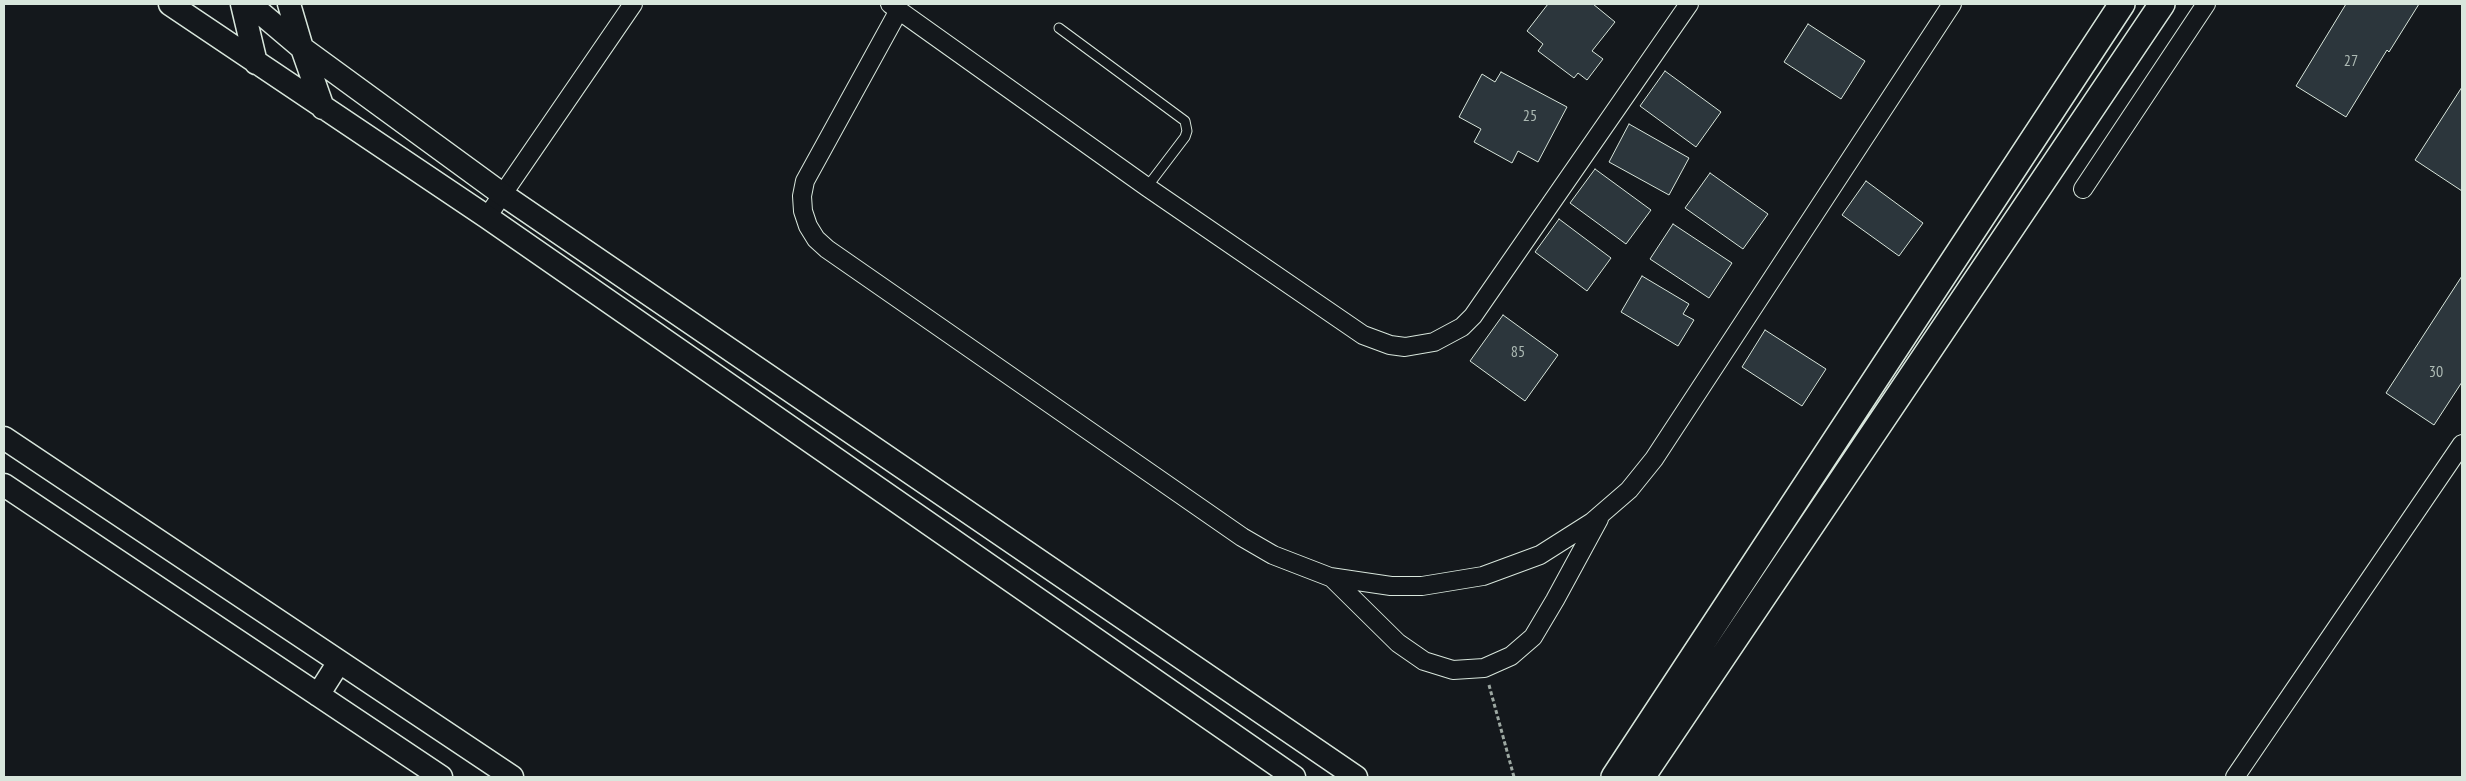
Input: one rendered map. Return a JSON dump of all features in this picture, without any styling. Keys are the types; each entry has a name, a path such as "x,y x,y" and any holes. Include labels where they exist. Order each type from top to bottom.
{"main road":[{"path":"1642,777 1658,734 2122,4"},
{"path":"1614,777 1658,734 2162,4"}],"street":[{"path":"170,4 487,217 1294,777"},
{"path":"242,4 256,63"},
{"path":"250,4 302,48 502,194 1356,777"},
{"path":"289,4 323,108"},
{"path":"487,217 633,4"},
{"path":"1688,4 1473,316 1456,331 1434,342 1419,346 1390,345 1363,335 1147,187 894,7 805,181 802,196 803,211 808,226 816,239 827,249 1242,537 1273,555 1330,576 1368,584 1414,586 1452,583 1483,576 1540,555 1567,540 1629,490 1654,458 1952,4"},
{"path":"2083,189 2206,4"},
{"path":"4,438 512,777"},
{"path":"2235,777 2462,444"},
{"path":"4,485 440,777"},
{"path":"1330,576 1398,643 1424,661 1453,670 1484,668 1511,656 1533,637 1603,512"},
{"path":"318,695 338,662"}],"lane":[{"path":"1059,28 1185,121 1187,131 1185,137 1147,187"}],"path":[{"path":"1484,668 1514,777"}],"building":[{"path":"1548,4 1593,4 1615,22 1592,51 1603,59 1587,80 1578,73 1574,78 1538,51 1543,44 1527,31"},
{"path":"2346,4 2419,4 2389,52 2387,50 2346,117 2296,86"},
{"path":"1808,24 1865,61 1841,99 1784,62"},
{"path":"1665,71 1721,112 1696,147 1640,106"},
{"path":"1501,72 1567,107 1538,162 1518,151 1512,163 1474,142 1481,129 1459,117 1482,74 1495,82"},
{"path":"2462,87 2462,191 2415,160"},
{"path":"1629,124 1689,158 1669,195 1609,162"},
{"path":"1595,169 1651,210 1626,244 1570,203"},
{"path":"1710,173 1768,214 1743,249 1685,208"},
{"path":"1866,181 1923,223 1899,256 1842,215"},
{"path":"1559,219 1611,258 1587,291 1535,252"},
{"path":"1673,224 1732,263 1709,298 1650,259"},
{"path":"1642,276 1689,304 1683,314 1694,320 1678,346 1621,312"},
{"path":"2462,276 2462,382 2434,425 2386,393"},
{"path":"1503,315 1558,355 1525,401 1470,361"},
{"path":"1765,330 1826,369 1802,406 1742,367"}]}
